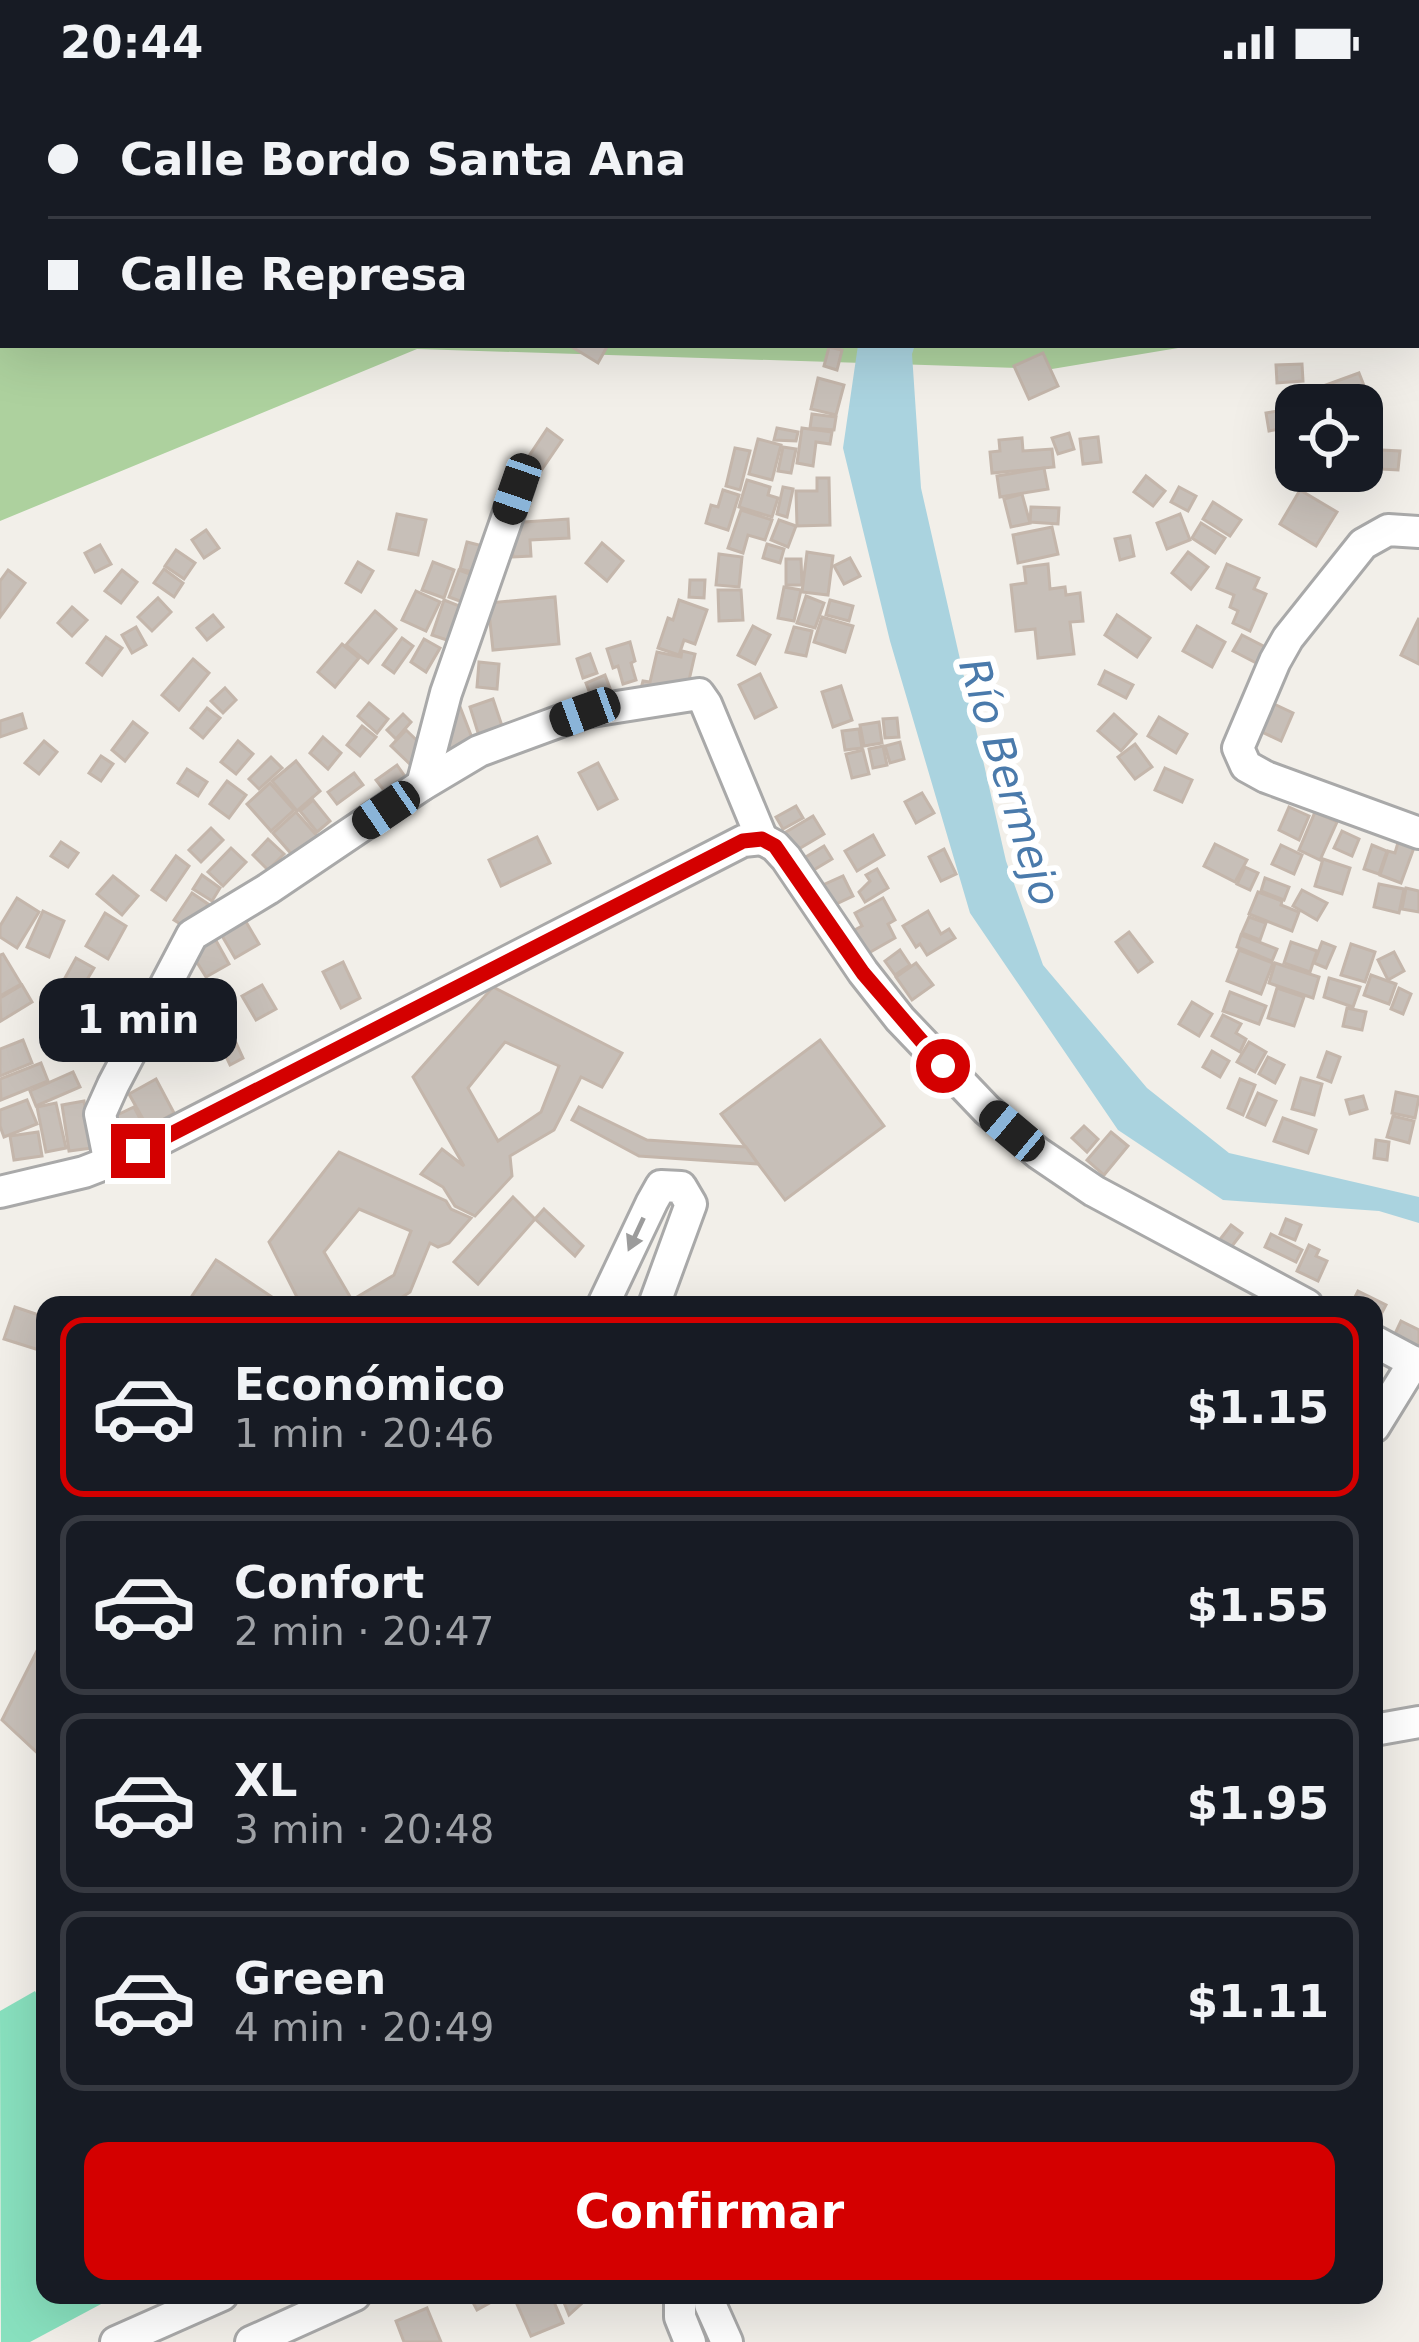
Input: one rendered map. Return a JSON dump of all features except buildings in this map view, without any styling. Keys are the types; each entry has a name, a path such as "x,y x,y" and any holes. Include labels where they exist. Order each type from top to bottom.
{"street":[{"path":"422,785 446,693 519,484"},
{"path":"1419,532 1388,530 1363,544 1288,638 1238,748 1246,766 1266,777 1419,833"},
{"path":"110,1164 100,1114 192,935 479,751 585,712 699,694 762,839"},
{"path":"0,1192 110,1164 743,841 762,839 786,858 863,973 900,1018 987,1110 1094,1191 1289,1296"},
{"path":"607,1296 662,1186 681,1187 691,1204 657,1296"},
{"path":"1383,1346 1416,1364 1383,1414"},
{"path":"1383,1728 1419,1722"},
{"path":"116,2342 202,2304"},
{"path":"250,2342 313,2329 344,2304"},
{"path":"680,2304 690,2342"},
{"path":"710,2304 728,2342"}],"green space":[{"path":"0,348 1178,348 1052,369 417,349 0,521"},
{"path":"35,1991 36,2304 101,2304 30,2342 1,2342 0,2011"}],"water":[{"path":"858,348 914,348 921,488 1006,861 1043,965 1147,1088 1229,1153 1419,1197 1419,1223 1379,1211 1223,1200 1118,1130 970,913 890,641 843,448"}],"route":[{"path":"138,1151 743,841 762,839 786,858 863,973 943,1066"}],"water label":[{"name":"Río Bermejo","path":"1010,782"}]}
